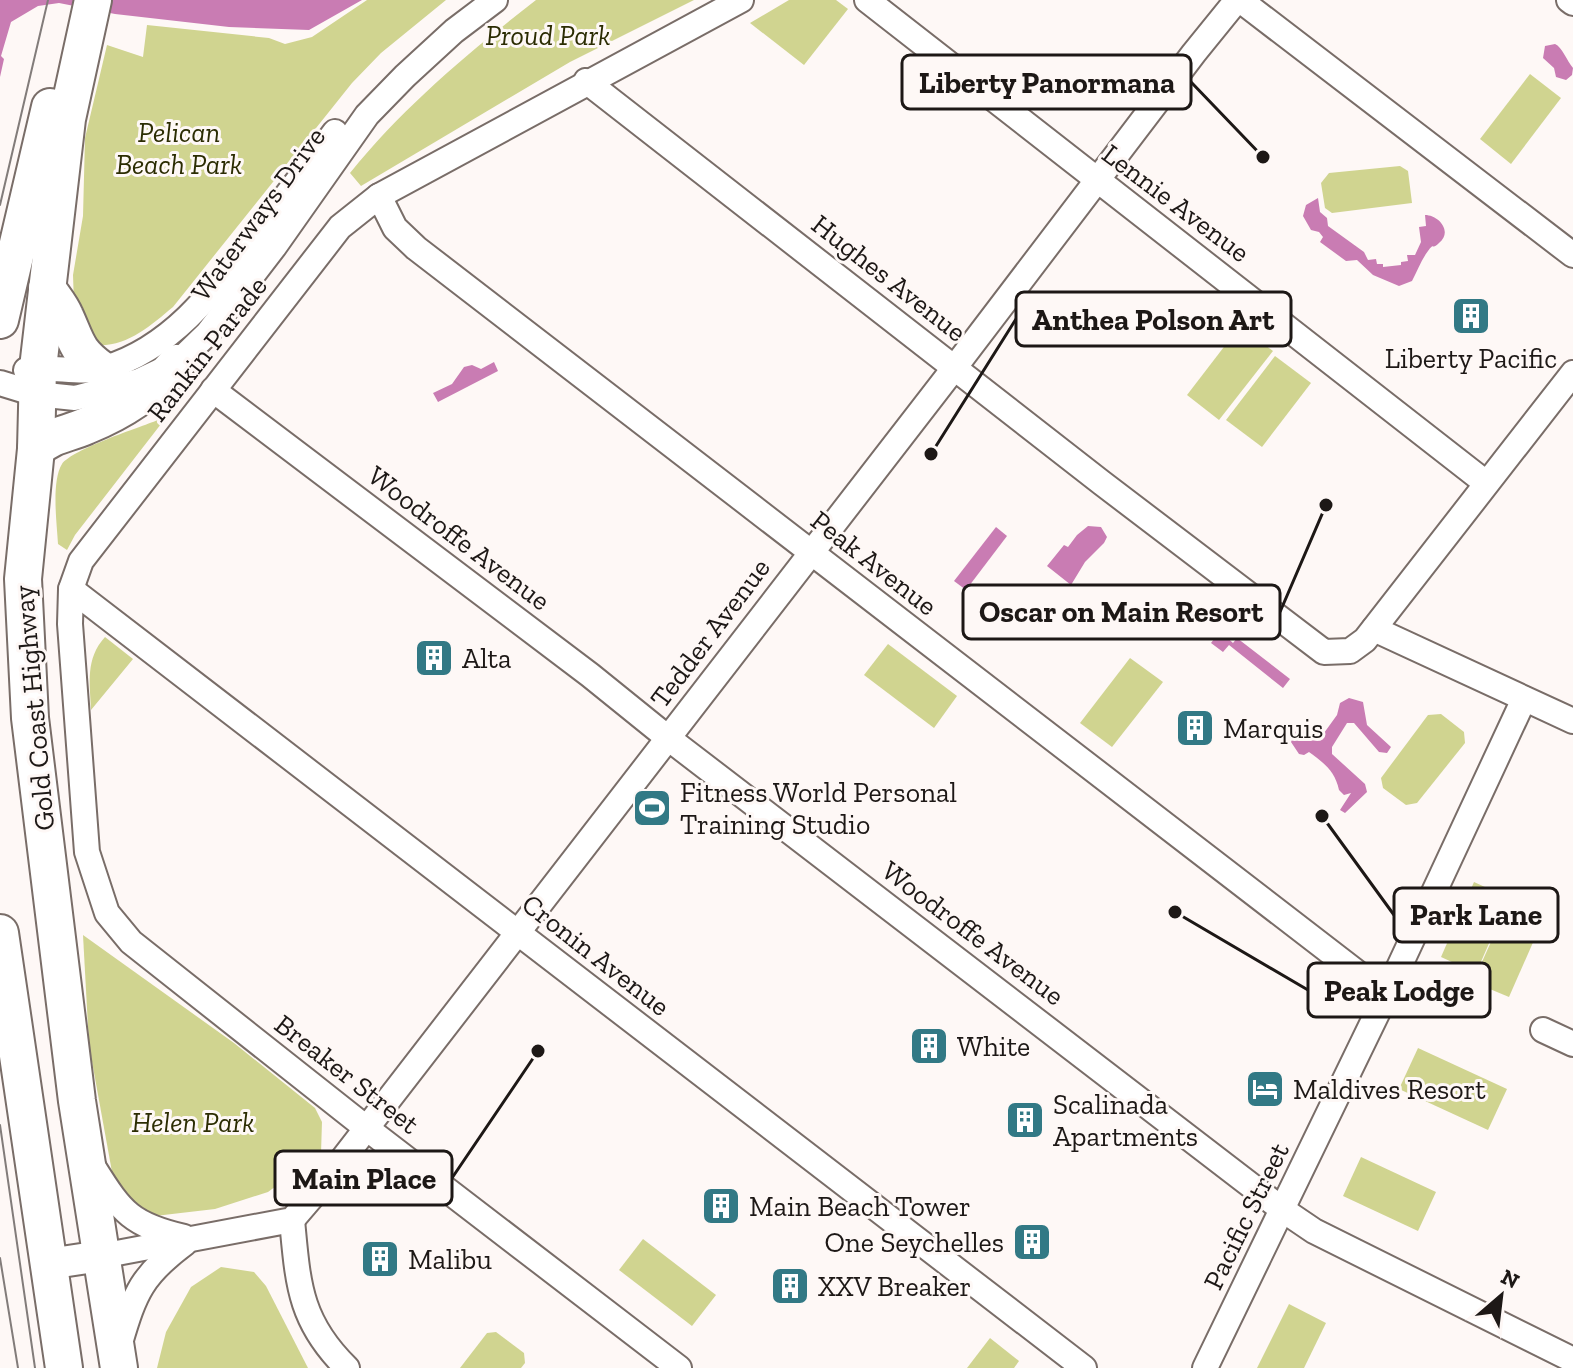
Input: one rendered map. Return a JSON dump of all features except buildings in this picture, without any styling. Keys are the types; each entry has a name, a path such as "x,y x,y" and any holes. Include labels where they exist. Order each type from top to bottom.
{"highway":[{"name":"Gold Coast Highway","path":"75,0 75,41 37,381 36,449 23,579 30,718 85,1152 118,1361"},
{"name":"Gold Coast Highway","path":"0,320 75,41 93,0"},
{"path":"47,288 65,316 82,356 101,369"},
{"path":"36,449 50,437 86,426 132,403 157,386 177,363"},
{"path":"0,933 64,1368"}],"main road":[{"path":"48,1264 101,1256"}],"street":[{"name":"Waterways Drive","path":"37,381 101,369 128,360 166,337 199,308 354,108 422,37 466,0"},
{"name":"Waterways Drive","path":"37,381 75,398 139,381 177,363 208,333 274,247 367,115 454,31 495,0"},
{"name":"Rankin Parade","path":"131,942 107,913 87,852 70,624 71,589 81,561 340,227 379,196 586,81 741,0"},
{"name":"Lennie Avenue","path":"867,0 1486,483"},
{"name":"Tedder Avenue","path":"292,1220 328,1178 1239,0"},
{"path":"1239,0 1573,255"},
{"name":"Hughes Avenue","path":"586,81 1314,646 1332,653 1350,651 1374,629"},
{"name":"Peak Avenue","path":"379,196 395,228 410,243 1386,995"},
{"path":"1573,373 1374,629 1573,721"},
{"path":"0,375 37,381"},
{"path":"0,383 37,381"},
{"name":"Woodroffe Avenue","path":"213,390 590,675 1283,1210 1314,1231 1570,1359"},
{"name":"Cronin Avenue","path":"71,589 1084,1368"},
{"name":"Pacific Street","path":"1205,1368 1386,995 1524,699"},
{"name":"Breaker Street","path":"131,942 365,1127 679,1368"},
{"path":"1543,1030 1573,1044"},
{"path":"85,1152 111,1196 131,1217 151,1229 190,1239"},
{"path":"101,1256 292,1220 299,1287 306,1313 333,1354 347,1368"},
{"path":"118,1361 130,1308 143,1280 190,1239"}],"green space":[{"name":"Pelican Beach Park","path":"367,0 446,0 381,53 352,83 173,307 127,339 95,345 74,304 73,275 83,216 85,138 107,45 143,57 147,25 269,38 285,44 312,37"},
{"name":"Proud Park","path":"536,0 694,0 570,62 361,186 350,173 392,125 462,60"},
{"path":"789,0 836,0 848,9 804,65 750,23"},
{"path":"1530,74 1561,98 1511,164 1480,139"},
{"path":"1400,166 1408,171 1412,203 1332,213 1325,208 1321,183 1329,173"},
{"path":"1240,326 1273,351 1219,420 1187,395"},
{"path":"1275,356 1311,383 1262,447 1226,420"},
{"path":"158,420 161,424 75,535 67,550 58,544 56,492 62,464 92,446"},
{"path":"105,637 133,659 91,710 92,663"},
{"path":"888,644 957,696 934,728 864,675"},
{"path":"1130,658 1163,682 1112,747 1080,723"},
{"path":"1441,714 1464,732 1465,743 1417,803 1406,805 1383,788 1381,778 1428,715"},
{"path":"1474,882 1509,898 1476,973 1441,957"},
{"path":"1507,906 1542,922 1509,997 1473,982"},
{"name":"Helen Park","path":"83,935 234,1043 315,1108 322,1122 321,1153 268,1192 215,1209 155,1216 127,1201 112,1172 89,1045"},
{"path":"1418,1048 1507,1089 1488,1130 1399,1089"},
{"path":"1361,1157 1436,1192 1418,1231 1343,1196"},
{"path":"643,1239 716,1295 692,1326 619,1270"},
{"path":"221,1267 254,1272 266,1286 308,1368 157,1368 166,1332 191,1287"},
{"path":"1289,1304 1326,1323 1304,1368 1257,1368"},
{"path":"496,1332 524,1353 525,1363 521,1368 460,1368 487,1333"},
{"path":"990,1338 1019,1361 1014,1368 967,1368"}],"shaded area":[{"path":"0,0 362,0 309,30 229,27 115,14 59,3 38,6 11,22 1,56 4,59 0,77"},
{"path":"1555,44 1573,68 1572,75 1566,80 1556,77 1554,68 1543,58 1545,46"},
{"path":"1318,198 1320,212 1327,218 1328,226 1364,252 1368,260 1376,259 1377,264 1383,264 1383,267 1401,265 1401,262 1408,261 1407,255 1415,255 1421,242 1419,227 1426,226 1425,215 1439,221 1445,234 1426,255 1412,281 1399,286 1373,275 1357,260 1346,261 1320,242 1323,237 1311,230 1303,216 1306,205"},
{"path":"494,362 498,371 438,402 433,393 452,384 464,367 472,365 481,369"},
{"path":"1088,526 1101,527 1107,537 1085,562 1071,585 1047,566 1064,545 1068,547"},
{"path":"996,527 1007,536 966,590 954,581"},
{"path":"1220,631 1233,643 1237,638 1290,679 1283,688 1229,645 1223,652 1211,643"},
{"path":"1349,698 1363,702 1367,725 1391,747 1387,753 1379,752 1354,723 1347,723 1332,747 1332,754 1365,784 1367,792 1345,813 1340,810 1351,793 1344,795 1324,764 1309,752 1299,754 1291,742 1296,731 1324,733 1337,715 1340,703"}],"tram line":[{"path":"0,205 48,0"},
{"path":"0,1125 35,1368"},
{"path":"0,1258 18,1368"}],"place":[{"name":"Liberty Panormana","path":"1263,157"},
{"name":"Liberty Pacific","path":"1471,316"},
{"name":"Anthea Polson Art","path":"931,454"},
{"name":"Oscar on Main Resort","path":"1326,505"},
{"name":"Alta","path":"434,658"},
{"name":"Marquis","path":"1195,728"},
{"name":"Fitness World Personal Training Studio","path":"652,808"},
{"name":"Park Lane","path":"1322,816"},
{"name":"Peak Lodge","path":"1175,912"},
{"name":"White","path":"929,1046"},
{"name":"Main Place","path":"538,1051"},
{"name":"Maldives Resort","path":"1265,1089"},
{"name":"Scalinada Apartments","path":"1025,1120"},
{"name":"Main Beach Tower","path":"721,1206"},
{"name":"One Seychelles","path":"1032,1242"},
{"name":"Malibu","path":"380,1259"},
{"name":"XXV Breaker","path":"790,1286"}]}
